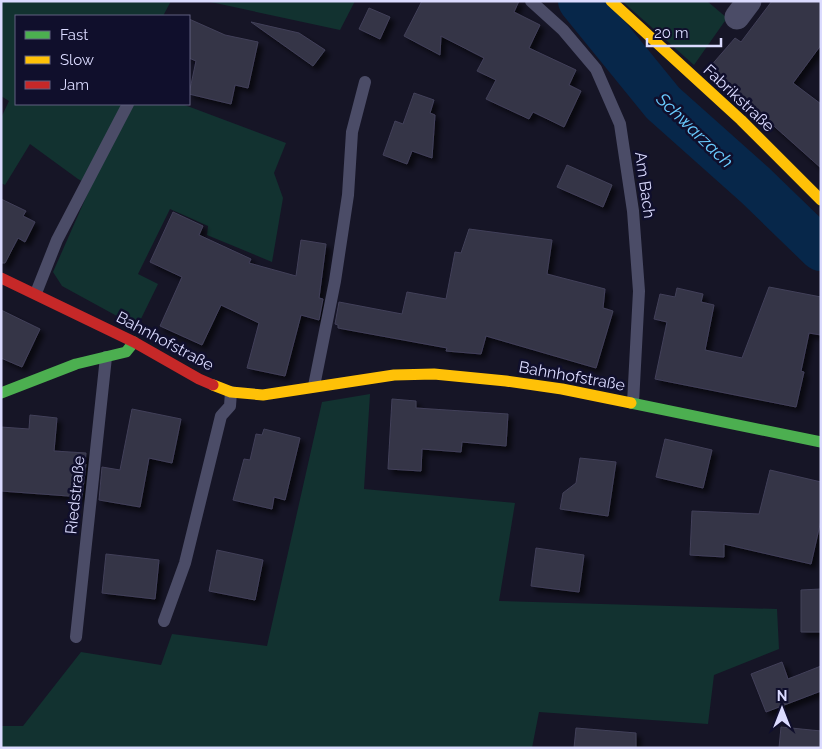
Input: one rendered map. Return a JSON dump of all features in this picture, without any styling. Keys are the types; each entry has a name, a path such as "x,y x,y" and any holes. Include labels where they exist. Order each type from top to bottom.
{"street":[{"name":"Fabrikstraße","path":"611,1 741,120 821,200"},
{"name":"Bahnhofstraße","path":"1,278 36,293 134,342 199,379 231,392 263,395 394,375 434,374 506,380 562,389 821,442"},
{"path":"1,393 76,364 126,352 134,342"}],"lane":[{"name":"Am Bach","path":"531,1 563,30 596,69 620,124 633,211 639,291 633,403"},
{"path":"314,386 336,272 348,195 352,132 365,82"},
{"path":"36,293 57,240 127,105"},
{"name":"Riedstraße","path":"76,637 106,357"},
{"path":"164,621 184,563 221,416 230,406 231,392"}],"green space":[{"path":"1,1 171,1 164,15 15,15 15,105 185,105 286,143 274,173 283,198 272,262 207,235 208,226 170,209 138,274 158,284 137,327 62,286 53,272 91,186 78,179 30,144 5,185 1,183 1,118 9,101 1,96"},
{"path":"206,1 355,1 340,30"},
{"path":"622,1 707,1 727,18 694,65"},
{"path":"370,394 364,489 515,503 499,601 777,609 779,649 714,675 708,724 539,712 532,748 1,748 1,726 23,726 81,652 161,665 172,634 267,646 322,402"}],"building":[{"path":"422,1 519,1 514,12 540,25 529,48 576,70 569,85 581,91 564,127 533,112 529,119 486,99 496,80 477,71 484,58 441,36 440,55 404,36"},
{"path":"772,1 821,1 821,45 793,83 821,104 821,168 709,68 735,38 741,42"},
{"path":"369,8 390,17 380,39 359,29"},
{"path":"190,19 225,35 258,42 248,88 235,85 231,104 190,94 196,61 190,58"},
{"path":"251,22 299,33 325,50 313,66"},
{"path":"414,93 434,100 430,113 435,115 432,158 412,151 407,164 383,155 395,121 403,124"},
{"path":"567,165 612,185 603,207 557,187"},
{"path":"1,199 26,211 23,216 35,222 25,242 18,238 5,263 1,263"},
{"path":"173,212 203,226 199,235 251,259 249,263 296,276 301,240 326,244 319,298 323,299 319,320 301,315 285,376 247,368 259,323 221,305 202,345 160,326 182,277 150,262"},
{"path":"469,229 552,240 547,274 605,289 603,308 613,311 596,368 486,336 481,354 446,351 447,348 338,328 338,325 335,324 339,302 402,314 407,292 446,299 455,252 461,253"},
{"path":"769,287 821,297 821,335 809,333 801,371 804,372 796,407 655,379 667,322 654,319 660,294 675,297 677,288 703,294 701,302 714,305 705,350 742,358"},
{"path":"1,310 40,329 22,367 1,358"},
{"path":"392,399 416,401 416,408 508,414 506,446 462,442 461,452 422,449 421,471 388,469"},
{"path":"132,409 181,419 172,463 149,458 140,507 99,500 102,467 120,470"},
{"path":"30,415 57,418 54,451 86,453 82,497 1,491 1,427 29,429"},
{"path":"264,429 300,438 285,500 274,497 272,509 233,500 244,459 250,460 256,434 262,435"},
{"path":"665,439 712,450 703,488 656,477"},
{"path":"580,458 616,462 608,516 560,509 563,493 576,483"},
{"path":"770,470 821,482 821,520 811,564 724,544 724,557 690,555 692,511 759,514"},
{"path":"536,548 584,555 579,592 531,586"},
{"path":"217,550 263,560 255,600 209,591"},
{"path":"106,554 159,560 155,599 102,593"},
{"path":"821,589 821,632 801,632 801,590"},
{"path":"782,662 788,679 821,666 821,691 766,712 751,674"},
{"path":"781,727 821,731 821,748 779,748"},
{"path":"576,728 636,733 636,748 574,748"}],"waterway":[{"name":"Schwarzach","path":"580,1 663,103 755,185 821,249"}],"traffic: fast":[{"path":"1,393 76,364 126,352 134,342"},
{"path":"631,403 821,442"}],"traffic: slow":[{"path":"611,1 741,120 821,200"},
{"path":"213,385 231,392 263,395 394,375 434,374 562,389 631,403"}],"traffic: jam":[{"path":"1,278 134,342 213,385"}]}
